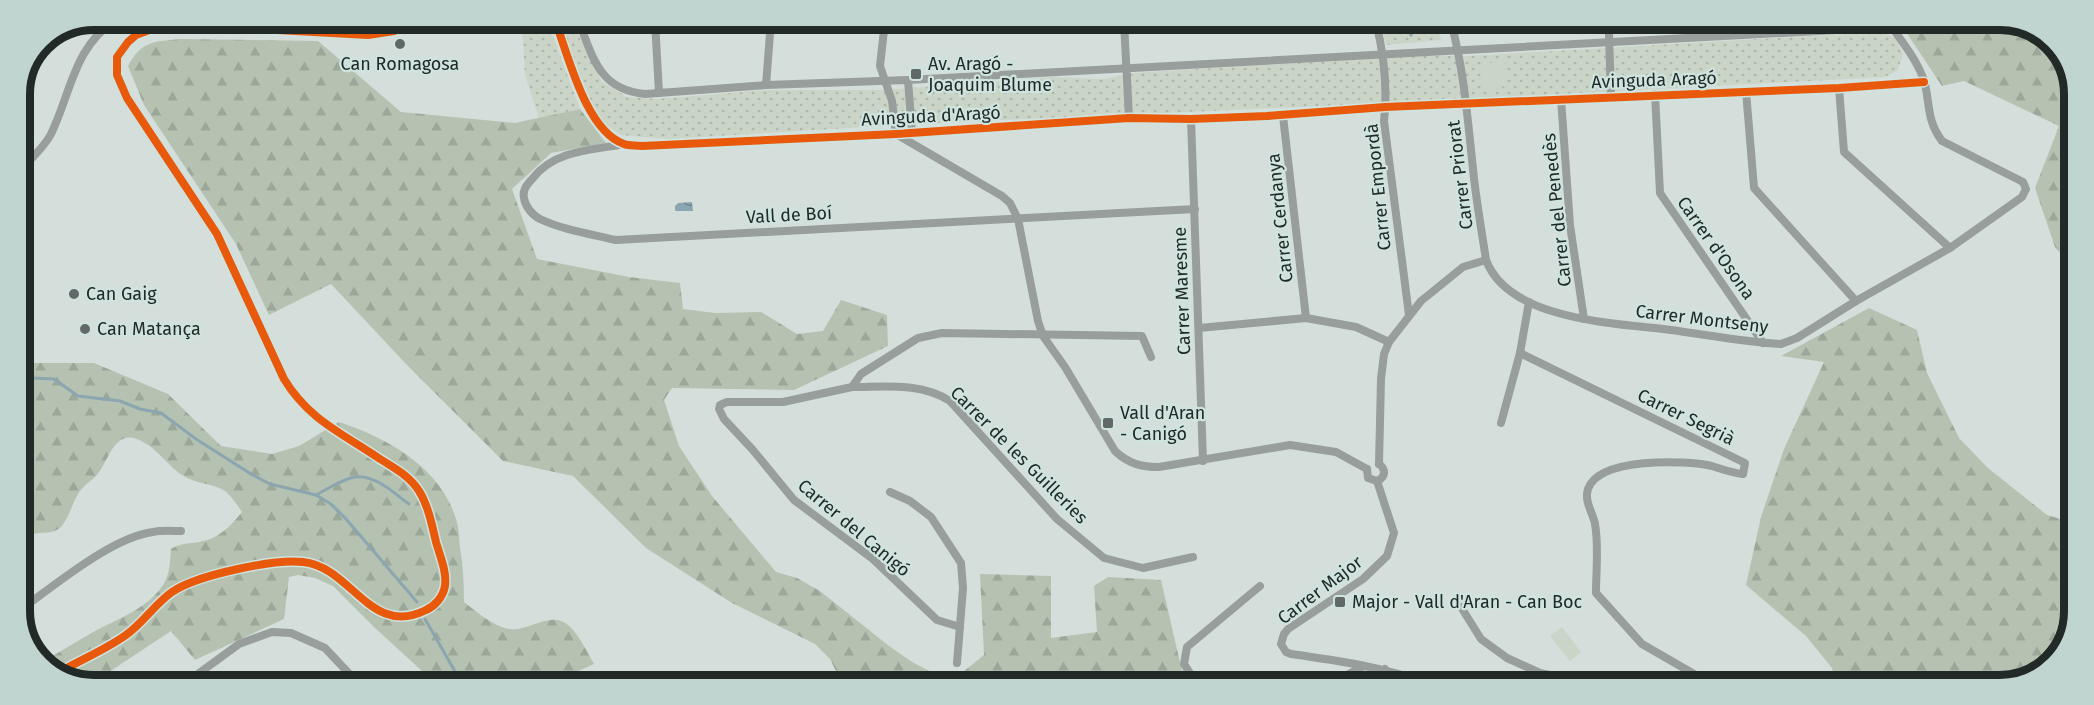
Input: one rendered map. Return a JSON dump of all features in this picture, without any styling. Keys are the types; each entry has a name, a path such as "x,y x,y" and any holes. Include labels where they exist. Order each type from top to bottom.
{"street":[{"path":"30,163 41,150 52,131 85,49 102,30"},
{"path":"67,668 124,637 172,592 199,578 211,575 275,563 312,563 332,574 380,612 396,617 407,617 429,609 440,599 445,584 431,522 418,490 401,473 310,413 293,394 217,234 127,98 117,75 117,57 122,48 136,35 152,30"},
{"path":"281,30 354,36 396,30"},
{"path":"315,30 319,32"},
{"path":"559,30 590,113 610,136 625,144"},
{"name":"Avinguda d'Aragó","path":"582,30 597,66 609,81 630,92 659,93 766,85 908,81 1458,51"},
{"path":"656,30 659,93"},
{"path":"766,85 770,30"},
{"path":"884,30 880,66 892,101 896,134 1011,203 1018,219 1043,336 1065,367 1115,451 1124,459 1144,467 1159,467 1290,445 1336,452 1367,469"},
{"path":"1125,30 1129,118"},
{"name":"Carrer Empordà","path":"1378,30 1383,50 1387,95 1384,121 1409,315"},
{"name":"Carrer Priorat","path":"1453,30 1467,103 1474,178 1486,260"},
{"name":"Avinguda Aragó","path":"1611,30 1609,42 1611,96"},
{"path":"1752,30 1752,34"},
{"path":"1458,51 1813,30"},
{"path":"1894,30 1910,52 1924,82"},
{"path":"908,81 912,132 927,153"},
{"name":"Avinguda Aragó","path":"1385,107 1839,88 1924,82"},
{"name":"Carrer Montseny","path":"1486,260 1498,282 1529,302 1569,316 1763,343 1781,344 1797,338 1856,301 1950,248 2022,197 2026,189 2023,182 1941,141 1933,130 1924,82"},
{"path":"1839,88 1844,152 1950,248"},
{"path":"1746,91 1754,188 1856,301"},
{"name":"Carrer d'Osona","path":"1655,94 1660,193 1763,343"},
{"name":"Carrer del Penedès","path":"1561,99 1570,225 1584,319"},
{"name":"Avinguda d'Aragó","path":"625,144 661,146 896,134 1129,118 1191,119 1283,116 1385,107"},
{"name":"Carrer Cerdanya","path":"1283,116 1306,318"},
{"name":"Carrer Maresme","path":"1191,119 1203,461"},
{"name":"Vall de Boí","path":"625,144 574,153 549,162 525,187 526,205 540,219 616,240 1195,209"},
{"path":"1379,464 1381,379 1384,354 1389,342 1421,301 1463,267 1486,260"},
{"path":"1502,423 1520,353 1529,302"},
{"path":"1199,328 1306,318 1356,327 1389,342"},
{"path":"852,387 861,374 926,336 942,333 1142,336 1151,357"},
{"name":"Carrer Segrià","path":"1520,353 1745,463 1743,474 1688,463 1658,463 1615,468 1593,480 1587,491 1588,506 1595,523 1596,593 1642,644 1696,675"},
{"name":"Carrer de les Guilleries","path":"852,387 921,388 945,398 961,412 1057,519 1104,558 1143,568 1193,557"},
{"name":"Carrer del Canigó","path":"852,387 783,402 727,402 720,405 719,409 724,419 794,500 873,559 930,615 943,624 960,627"},
{"path":"1371,464 1379,464 1383,467 1382,477 1377,481 1368,478 1367,469 1371,464"},
{"name":"Carrer Major","path":"1377,481 1394,533 1387,556 1363,579 1288,629 1281,644 1282,649 1291,654 1365,665 1403,675"},
{"path":"890,492 910,501 925,512 957,554 963,573 957,663"},
{"path":"30,603 94,558 127,540 152,532 181,531"},
{"path":"1191,675 1184,664 1187,647 1260,586"},
{"path":"1461,607 1481,639 1507,658 1540,672 1554,675"},
{"path":"196,675 238,644 272,632 291,633 325,648 350,675"},
{"path":"1347,675 1365,665"},
{"path":"1379,675 1385,669"}],"green space":[{"path":"521,30 551,30 580,109 539,118 525,75"},
{"path":"564,30 576,30 602,82 627,97 656,99 766,90 883,90 1053,77 1104,79 1133,73 1413,56 1466,56 1880,32 1896,38 1903,54 1898,70 1885,77 1412,102 934,123 667,139 621,135 603,123 592,109"},
{"path":"1383,30 1439,30 1441,40 1386,45"},
{"path":"1905,30 2000,30 2020,33 2039,43 2051,55 2061,74 2064,90 2064,256 2055,247 2035,188 2059,126 1964,81 1942,86"},
{"path":"180,39 318,41 401,112 515,123 580,109 606,143 551,153 512,189 537,259 629,277 680,283 683,309 715,313 761,312 797,334 823,331 841,300 887,315 888,346 794,390 672,388 664,400 679,446 712,496 776,572 797,578 820,591 889,646 935,674 963,672 984,655 980,574 1051,576 1051,638 1097,632 1094,586 1108,577 1161,580 1183,675 838,675 830,659 815,644 732,603 646,548 573,476 503,461 407,365 331,284 269,315 236,244 144,105 128,66 138,51 156,42"},
{"path":"1504,61 1507,86 1484,89 1481,64"},
{"path":"1869,308 1917,330 1927,373 1959,438 1988,468 2047,515 2064,520 2063,623 2051,650 2039,662 2020,672 2000,675 1834,675 1832,668 1806,636 1746,585 1761,517 1784,449 1824,362 1781,356"},
{"path":"30,362 94,363 168,394 221,446 272,454 299,446 339,422 394,446 425,470 449,501 458,529 464,602 491,622 509,629 524,628 547,620 561,621 576,633 594,664 573,675 426,675 333,586 315,578 298,575 289,577 284,619 195,660 171,631 105,675 82,674 66,668 51,657 149,600 165,581 171,549 218,535 242,512 225,491 185,477 149,446 129,437 117,443 97,475 80,491 61,527 56,531 30,536"},
{"path":"1562,627 1581,652 1570,661 1550,636"}],"water":[{"path":"692,202 693,211 675,210 678,203"}],"waterway":[{"path":"1411,30 1411,35"},
{"path":"30,377 54,379 78,396 120,401 140,409 161,413 196,439 251,474 270,484 316,495 331,504 346,519 417,602"},
{"path":"30,424 32,442 30,459"},
{"path":"316,495 345,480 362,477 384,486 409,504"},
{"path":"425,619 457,675"}],"cycle path":[{"path":"67,668 126,635 172,592 217,574 273,563 303,562 320,567 335,576 375,608 390,615 407,616 426,610 435,604 445,586 444,570 427,509 419,491 401,473 327,425 294,393 284,379 217,234 127,98 117,75 117,57 136,35 149,30"},
{"path":"278,30 368,35 396,30"},
{"path":"559,30 580,90 599,124 611,136 624,144 642,146 896,134 1129,118 1191,119 1267,116 1385,107 1839,88 1924,82"}],"place":[{"name":"Can Romagosa","path":"400,44"},
{"name":"Av. Aragó - Joaquim Blume","path":"916,74"},
{"name":"Can Gaig","path":"74,294"},
{"name":"Can Matança","path":"85,329"},
{"name":"Vall d'Aran - Canigó","path":"1108,423"},
{"name":"Major - Vall d'Aran - Can Boc","path":"1340,602"}]}
